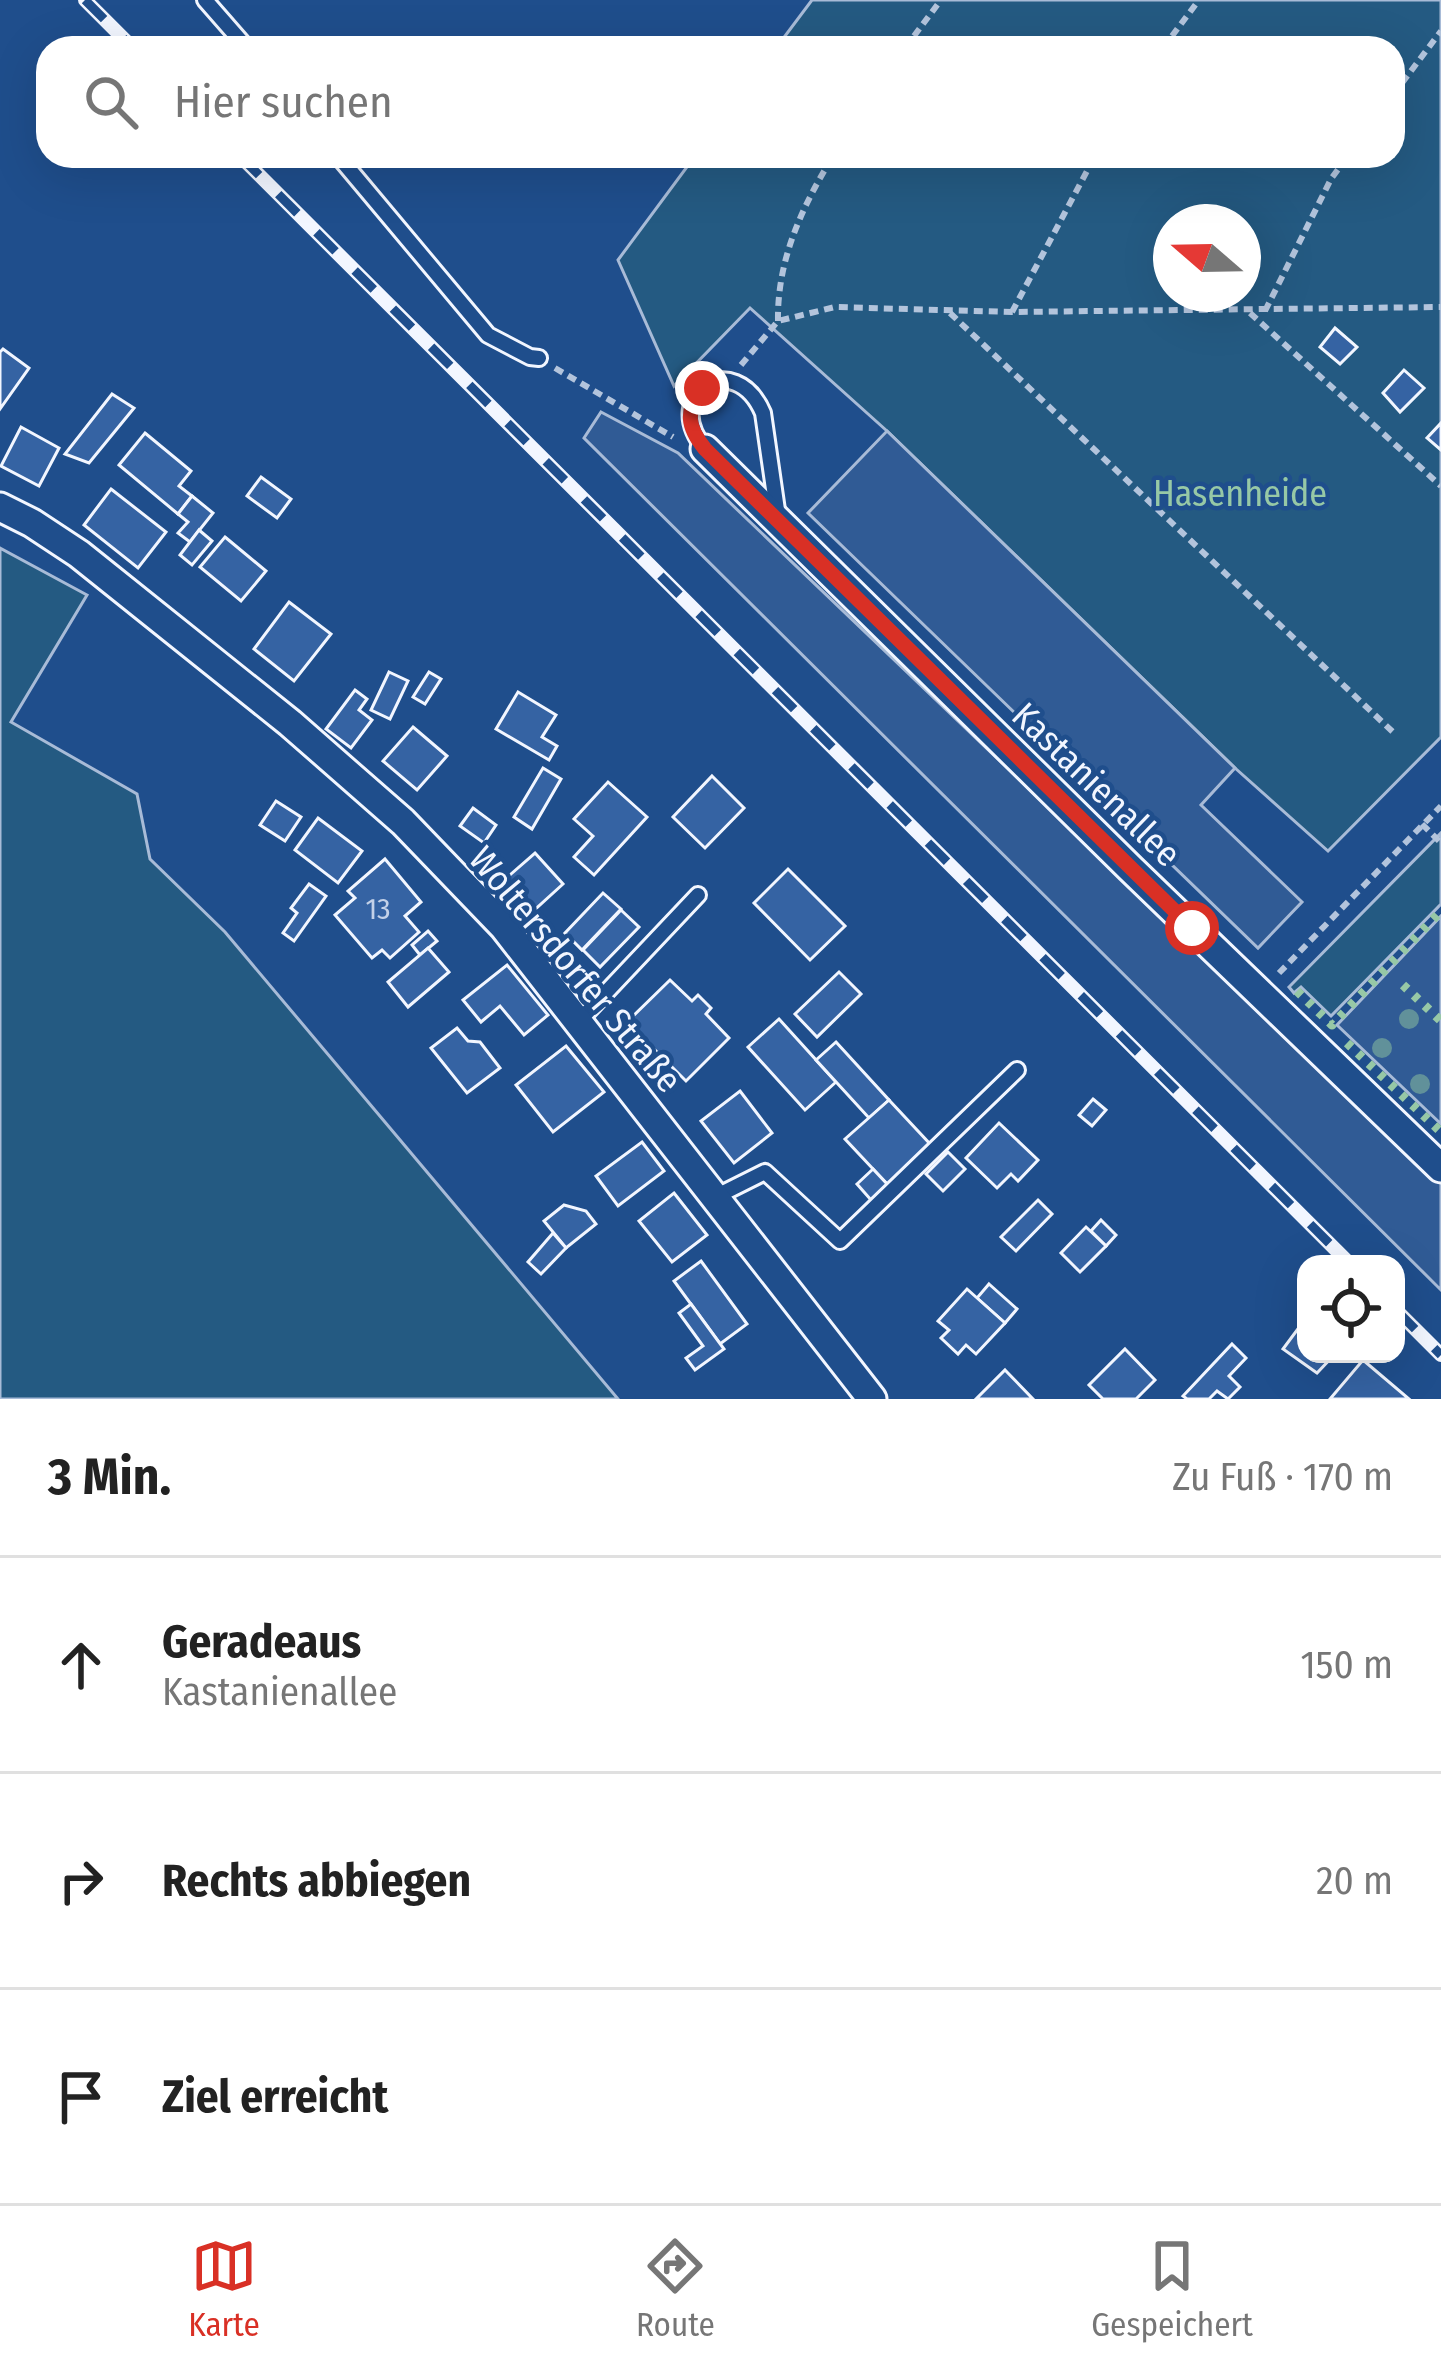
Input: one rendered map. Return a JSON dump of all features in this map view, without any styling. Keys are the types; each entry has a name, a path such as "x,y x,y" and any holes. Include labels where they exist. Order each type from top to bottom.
{"street":[{"name":"Kastanienallee","path":"705,449 1441,1168"},
{"name":"Woltersdorfer Straße","path":"0,507 80,554 290,723 403,822 504,927 872,1399"}],"lane":[{"path":"205,0 236,36"},
{"path":"348,168 488,335 539,358"},
{"path":"705,449 693,434 693,400 716,381 747,388 763,413 778,519"},
{"path":"578,1022 698,895"},
{"path":"715,1197 765,1172 840,1241 1017,1070"}],"path":[{"path":"914,36 941,0"},
{"path":"1172,36 1199,0"},
{"path":"1405,79 1441,31"},
{"path":"778,321 777,289 788,245 827,168"},
{"path":"1012,312 1089,168"},
{"path":"1264,310 1339,168"},
{"path":"751,350 778,321 835,307 1153,311"},
{"path":"1261,310 1441,307"},
{"path":"948,311 1394,733"},
{"path":"1248,312 1441,486"},
{"path":"539,358 664,434 705,449"},
{"path":"1258,991 1441,806"},
{"path":"1422,824 1441,843"}],"green space":[{"name":"Hasenheide","path":"812,0 1441,0 1441,737 1328,851 1235,768 887,431 750,308 674,386 618,260 686,168 1405,168 1405,36 785,36"},
{"path":"0,548 87,595 11,722 137,794 150,859 225,932 618,1399 0,1399"},
{"path":"1441,833 1441,904 1331,1016 1301,987 1294,993 1289,987"}],"shaded area":[{"path":"601,412 678,453 1441,1183 1441,1290 584,438"},
{"path":"887,431 1235,768 1201,805 1302,902 1258,948 808,513"},
{"path":"1441,916 1441,1124 1337,1025"}],"building":[{"path":"1335,328 1357,347 1340,364 1320,347"},
{"path":"3,349 29,368 0,409 0,352"},
{"path":"1404,370 1424,388 1400,412 1383,393"},
{"path":"112,394 134,408 89,463 65,454"},
{"path":"1441,423 1441,450 1427,438"},
{"path":"21,427 59,448 39,486 1,466"},
{"path":"145,433 191,471 179,486 192,496 178,514 119,465"},
{"path":"261,477 291,499 277,518 247,496"},
{"path":"111,489 166,532 138,568 84,525"},
{"path":"192,496 213,513 190,542 178,533 188,522 178,514"},
{"path":"199,530 212,541 192,565 180,555"},
{"path":"225,537 266,571 241,601 200,567"},
{"path":"289,602 331,634 294,681 254,649"},
{"path":"389,672 408,681 390,719 371,710"},
{"path":"429,672 441,679 425,704 413,697"},
{"path":"355,690 367,699 359,710 372,720 351,748 326,729"},
{"path":"518,692 556,715 542,737 557,746 549,760 496,729"},
{"path":"413,727 447,756 417,790 383,761"},
{"path":"543,768 561,779 532,829 514,817"},
{"path":"712,776 744,808 705,848 673,817"},
{"path":"608,782 647,817 594,875 574,857 593,836 574,819"},
{"path":"276,801 301,817 285,841 260,825"},
{"path":"473,808 496,825 484,843 460,826"},
{"path":"318,818 362,851 338,883 295,850"},
{"path":"535,853 563,884 531,913 503,881"},
{"path":"385,859 421,902 405,916 419,932 390,958 382,950 372,958 335,915 355,898 348,891"},
{"path":"788,869 845,926 810,960 754,903"},
{"path":"309,884 326,896 294,941 283,933 297,913 291,908"},
{"path":"603,893 621,909 582,950 565,933"},
{"path":"621,910 639,927 600,967 583,950"},
{"path":"428,931 437,941 420,955 412,945"},
{"path":"428,948 449,972 408,1007 388,982"},
{"path":"507,965 548,1015 524,1035 500,1006 481,1022 463,1000"},
{"path":"839,972 861,994 817,1037 795,1014"},
{"path":"670,980 692,1001 698,995 711,1008 706,1014 729,1038 686,1081 627,1022"},
{"path":"779,1019 836,1082 805,1110 748,1047"},
{"path":"457,1028 468,1041 480,1042 500,1068 467,1093 431,1048"},
{"path":"836,1042 889,1100 869,1118 816,1060"},
{"path":"566,1046 604,1092 553,1132 516,1085"},
{"path":"740,1091 772,1133 734,1163 701,1121"},
{"path":"1093,1099 1106,1110 1092,1126 1079,1115"},
{"path":"889,1100 931,1145 888,1185 845,1139"},
{"path":"999,1123 1038,1160 1018,1181 1011,1174 997,1188 966,1158"},
{"path":"642,1142 664,1171 618,1206 596,1176"},
{"path":"948,1152 965,1169 943,1191 926,1174"},
{"path":"873,1169 888,1185 871,1200 857,1184"},
{"path":"674,1193 707,1235 672,1262 639,1221"},
{"path":"1038,1200 1052,1214 1016,1251 1001,1237"},
{"path":"564,1205 586,1211 596,1224 566,1248 544,1221"},
{"path":"1101,1220 1116,1235 1106,1246 1091,1231"},
{"path":"1086,1227 1106,1246 1080,1272 1061,1253"},
{"path":"553,1233 566,1248 541,1274 528,1262"},
{"path":"701,1261 747,1324 720,1344 674,1281"},
{"path":"989,1284 1017,1309 1005,1323 977,1298"},
{"path":"967,1289 1005,1323 976,1354 966,1345 958,1354 941,1338 949,1330 938,1321"},
{"path":"691,1304 724,1349 695,1370 686,1358 703,1346 679,1313"},
{"path":"1297,1330 1297,1359 1283,1349"},
{"path":"1232,1344 1246,1358 1229,1376 1240,1387 1228,1399 1217,1391 1209,1399 1183,1396"},
{"path":"1125,1349 1155,1380 1136,1399 1103,1399 1089,1385"},
{"path":"1303,1363 1326,1363 1317,1373"},
{"path":"1360,1363 1367,1363 1409,1399 1330,1399"},
{"path":"1005,1370 1033,1399 976,1399"}],"railway":[{"path":"85,0 121,36"},
{"path":"252,168 1341,1255"},
{"path":"1405,1319 1441,1355"}],"hedge":[{"path":"1297,991 1332,1025 1441,911"},
{"path":"1403,985 1441,1021"},
{"path":"1347,1043 1441,1132"}],"route":[{"path":"702,388 690,416 693,434 705,449 1192,928"}]}
